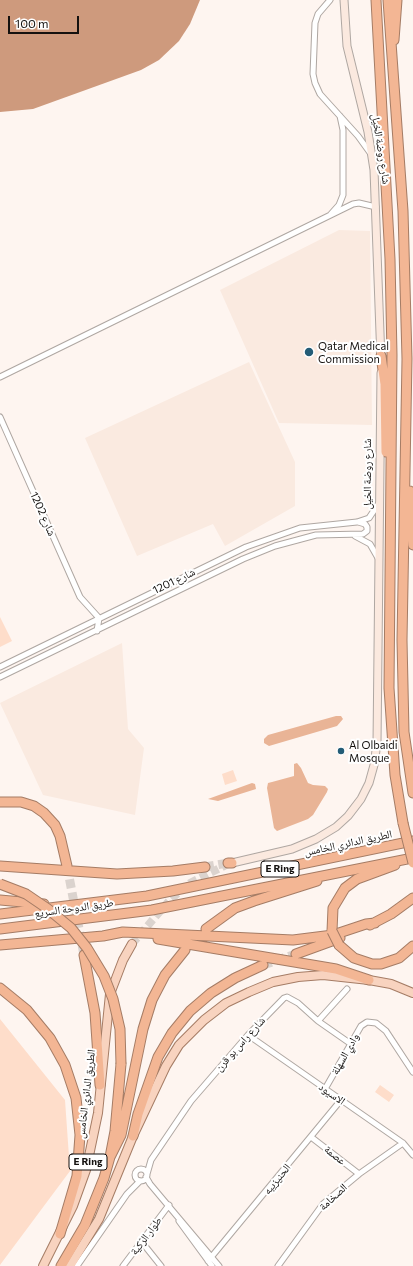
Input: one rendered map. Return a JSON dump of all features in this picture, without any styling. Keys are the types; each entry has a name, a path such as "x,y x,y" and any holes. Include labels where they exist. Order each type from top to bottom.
{"highway":[{"name":"شارع روضة الخيل","path":"376,0 390,267 392,355 392,493 389,688 395,775 411,860"},
{"name":"شارع روضة الخيل","path":"388,0 403,211 407,359 404,454 403,678 404,732 413,793"},
{"path":"392,73 397,0"},
{"path":"381,356 386,384 386,461 392,493"},
{"path":"404,454 410,474 413,545"},
{"path":"0,802 21,802 34,806 44,813 55,825 60,836 67,866"},
{"name":"الطريق الدائري الخامس","path":"147,896 413,841"},
{"path":"206,930 218,920 241,906 312,883 333,873 411,860"},
{"path":"411,860 357,879 345,888 333,908 332,931 340,945 354,958 363,962 377,964 390,962 399,958 413,946"},
{"path":"0,866 117,874 173,871 205,867"},
{"name":"طريق الدوحة السريع","path":"0,929 152,910 333,873"},
{"path":"0,884 26,894 48,909 71,928 87,948 104,976 113,998 120,1029 121,1064 118,1105 110,1158"},
{"name":"طريق الدوحة السريع","path":"0,914 147,896"},
{"path":"296,954 375,923 413,898"},
{"path":"0,900 69,906"},
{"path":"0,945 102,936 123,932 293,940 333,935 366,924 375,923"},
{"path":"102,936 166,940 336,969 369,980"},
{"path":"61,1266 90,1214 110,1158 121,1135 144,1029 152,1000 165,976 185,950"},
{"path":"84,955 95,1013 100,1085"},
{"path":"133,1136 138,1114 158,1057 172,1033 190,1011 211,993 235,978 263,965"},
{"path":"0,988 32,1015 50,1038 65,1065 76,1098 80,1135 77,1170 60,1234"}],"main road":[{"name":"الطريق الدائري الخامس","path":"43,1266 73,1206 86,1170 96,1128 110,994 120,967 132,944"},
{"path":"70,1266 99,1219 133,1136 160,1078 174,1053 193,1030 215,1010 249,992 285,979 323,975 391,984 413,993"}],"street":[{"path":"330,0 318,14 315,22 313,74 319,92 358,136 372,156"},
{"name":"شارع روضة الخيل","path":"229,863 292,849 316,839 336,827 348,816 361,799 369,783 374,765 377,743 379,402 381,356 376,207 372,156 368,132 347,46 344,0"},
{"path":"331,215 339,205 343,195 343,130 339,114"},
{"path":"0,377 331,215 359,203 376,207"},
{"name":"شارع 1202","path":"0,417 80,597 99,618"},
{"name":"شارع 1201","path":"0,667 246,547 270,537 300,528 357,522 370,518 379,502"},
{"path":"352,535 363,534 367,531 366,525 357,522"},
{"name":"شارع 1201","path":"0,677 243,559 275,546 321,534 352,535 361,538 370,544 379,562"},
{"path":"90,609 92,616 90,624"},
{"path":"97,631 99,618"},
{"path":"318,1021 347,989"},
{"name":"شارع راس بو قرن","path":"144,1178 151,1160 191,1101 248,1035 284,998 287,997 298,1003 318,1021 351,1044"},
{"name":"وادي السهلة","path":"325,1089 364,1023 372,1021 386,1030 413,1072"},
{"name":"الاسيود","path":"248,1035 403,1143 413,1155"},
{"name":"الحنيزيبه","path":"210,1259 341,1100"},
{"name":"عصمة","path":"311,1137 359,1174"},
{"name":"الصخامة","path":"278,1266 323,1204 359,1174 403,1143"},
{"name":"شارع راس بو قرن","path":"141,1168 151,1160"},
{"path":"77,1266 127,1194 144,1178 145,1170 141,1168 135,1171 134,1176 136,1179 144,1178"},
{"path":"144,1178 169,1205 210,1259 219,1266"},
{"name":"طوار الرّكية","path":"123,1266 169,1205"},
{"path":"142,1241 161,1266"},
{"path":"210,1259 212,1266"}],"shaded area":[{"path":"0,0 200,0 190,24 179,41 159,60 141,70 33,109 0,112"},
{"name":"Qatar Medical Commission","path":"339,230 370,231 372,425 279,423 220,290"},
{"path":"249,362 295,462 295,506 225,546 213,524 137,556 85,438"},
{"path":"0,617 12,641 0,647"},
{"path":"122,643 128,729 144,748 135,815 43,795 0,703"},
{"path":"336,716 341,716 343,719 337,726 269,746 264,743 264,739 268,735"},
{"path":"297,763 308,783 325,786 328,789 313,815 308,819 277,831 274,828 267,788 268,783 294,776 294,764"},
{"path":"233,770 237,781 225,785 222,774"},
{"path":"252,783 255,784 256,789 218,801 208,799"},
{"path":"0,1019 65,1100 70,1171 0,1265"},
{"path":"380,1085 394,1095 389,1102 375,1092"}],"tunnel":[{"path":"205,867 228,863"},
{"path":"132,944 168,902 180,891 190,883 228,864"},
{"path":"67,866 84,955"},
{"path":"263,965 296,954"}],"place":[{"name":"Qatar Medical Commission","path":"309,352"},
{"name":"Al Olbaidi Mosque","path":"341,751"}]}
